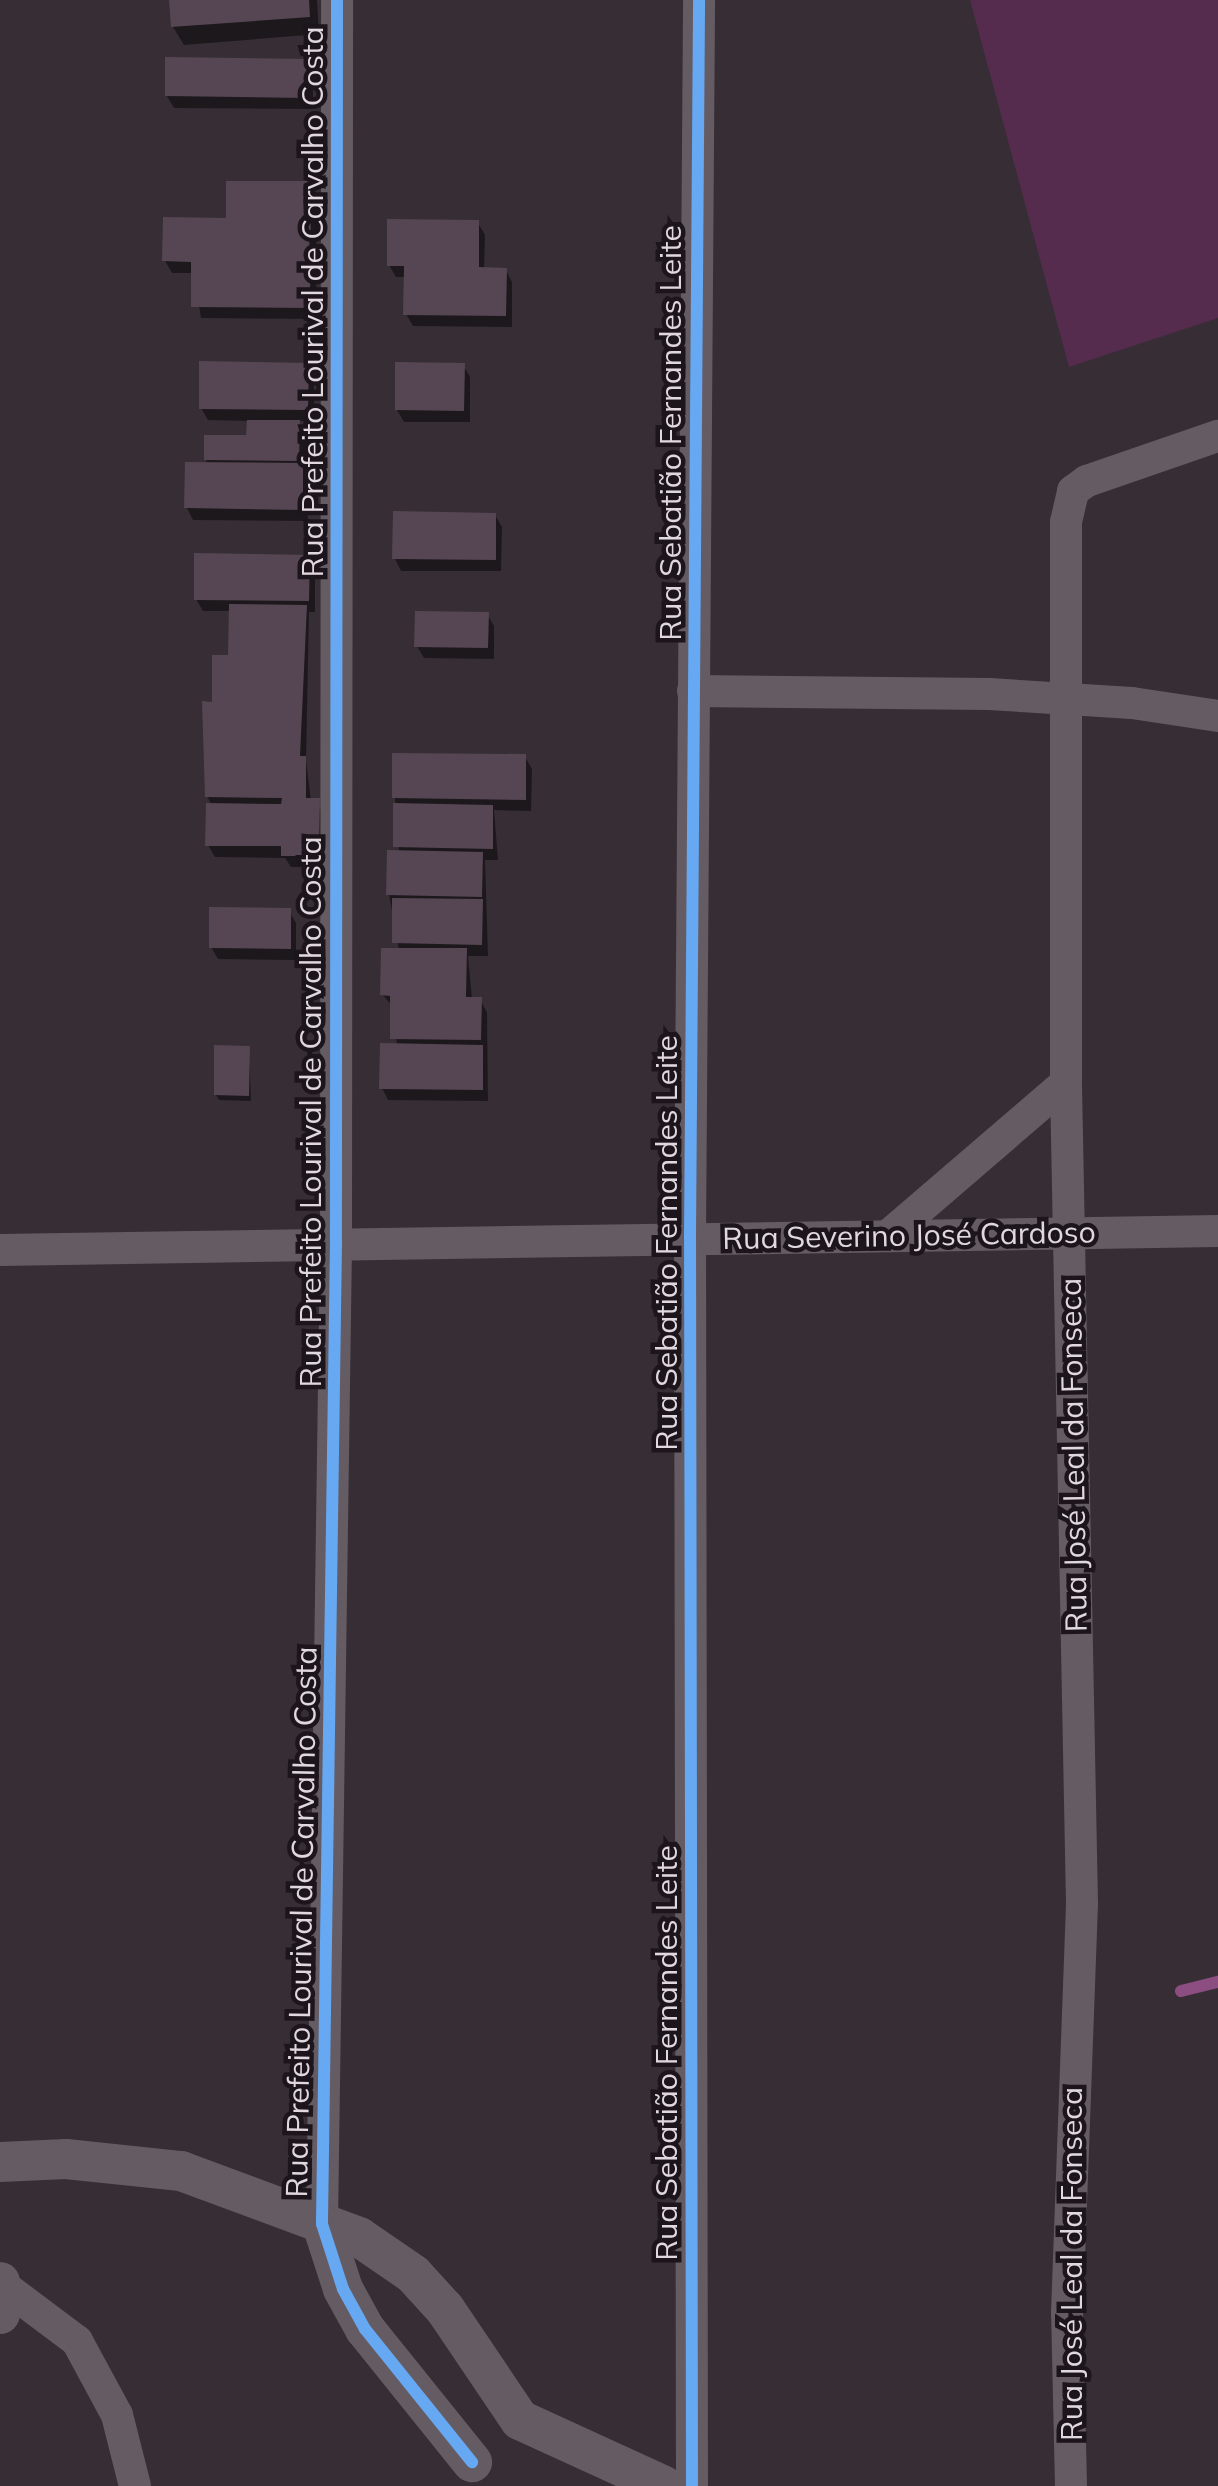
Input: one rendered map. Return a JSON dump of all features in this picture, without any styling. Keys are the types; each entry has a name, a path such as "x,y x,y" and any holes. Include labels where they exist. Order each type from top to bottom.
{"street":[{"name":"Rua Prefeito Lourival de Carvalho Costa","path":"322,2224 336,1243 338,0"},
{"name":"Rua Sebatião Fernandes Leite","path":"692,2486 690,1238 699,0"},
{"name":"Rua José Leal da Fonseca","path":"1071,2486 1067,2313 1082,1904 1066,1082 1068,502 1087,481 1132,462 1218,436"},
{"path":"693,691 989,694 1068,703 1132,703 1218,716"},
{"path":"890,1235 1066,1082"},
{"name":"Rua Severino José Cardoso","path":"0,1250 1218,1231"},
{"path":"0,2162 66,2159 181,2171 378,2247 412,2274 445,2309 520,2420 664,2486"},
{"path":"322,2224 343,2289 365,2329 478,2474 520,2420"},
{"path":"0,2314 1,2283"},
{"path":"1,2283 77,2341 117,2414 135,2486"}],"shaded area":[{"path":"970,0 1218,0 1218,318 1069,367"}],"building":[{"path":"169,0 309,0 310,17 171,27"},
{"path":"165,57 307,59 307,98 165,96"},
{"path":"226,181 311,181 310,308 191,307 191,262 162,261 163,217 226,218"},
{"path":"387,219 479,220 479,267 507,268 506,316 403,315 404,266 387,266"},
{"path":"199,361 309,363 308,410 199,409"},
{"path":"395,362 465,363 464,411 395,410"},
{"path":"247,420 300,420 299,461 204,460 204,435 246,435"},
{"path":"185,462 303,463 303,510 184,508"},
{"path":"393,511 496,513 496,560 392,559"},
{"path":"194,553 310,555 309,601 194,600"},
{"path":"229,604 307,605 300,756 306,756 306,798 320,798 319,856 281,856 281,846 205,846 206,803 281,804 282,798 205,797 202,701 212,702 212,655 228,655"},
{"path":"415,611 489,612 488,648 414,647"},
{"path":"392,753 526,754 526,800 392,798"},
{"path":"393,803 493,805 493,849 393,847"},
{"path":"387,850 483,852 482,897 386,895"},
{"path":"392,898 483,899 482,945 392,943"},
{"path":"209,907 291,908 291,949 209,948"},
{"path":"381,948 467,948 466,997 482,997 481,1040 390,1039 390,996 380,995"},
{"path":"380,1043 483,1045 483,1090 379,1089"},
{"path":"214,1045 250,1046 249,1096 214,1095"}],"waterway":[{"path":"1181,1991 1218,1982"}],"cycle path":[{"path":"337,0 336,1243 322,2224 343,2289 365,2329 472,2462"},
{"path":"692,2486 690,1237 699,0"}]}
